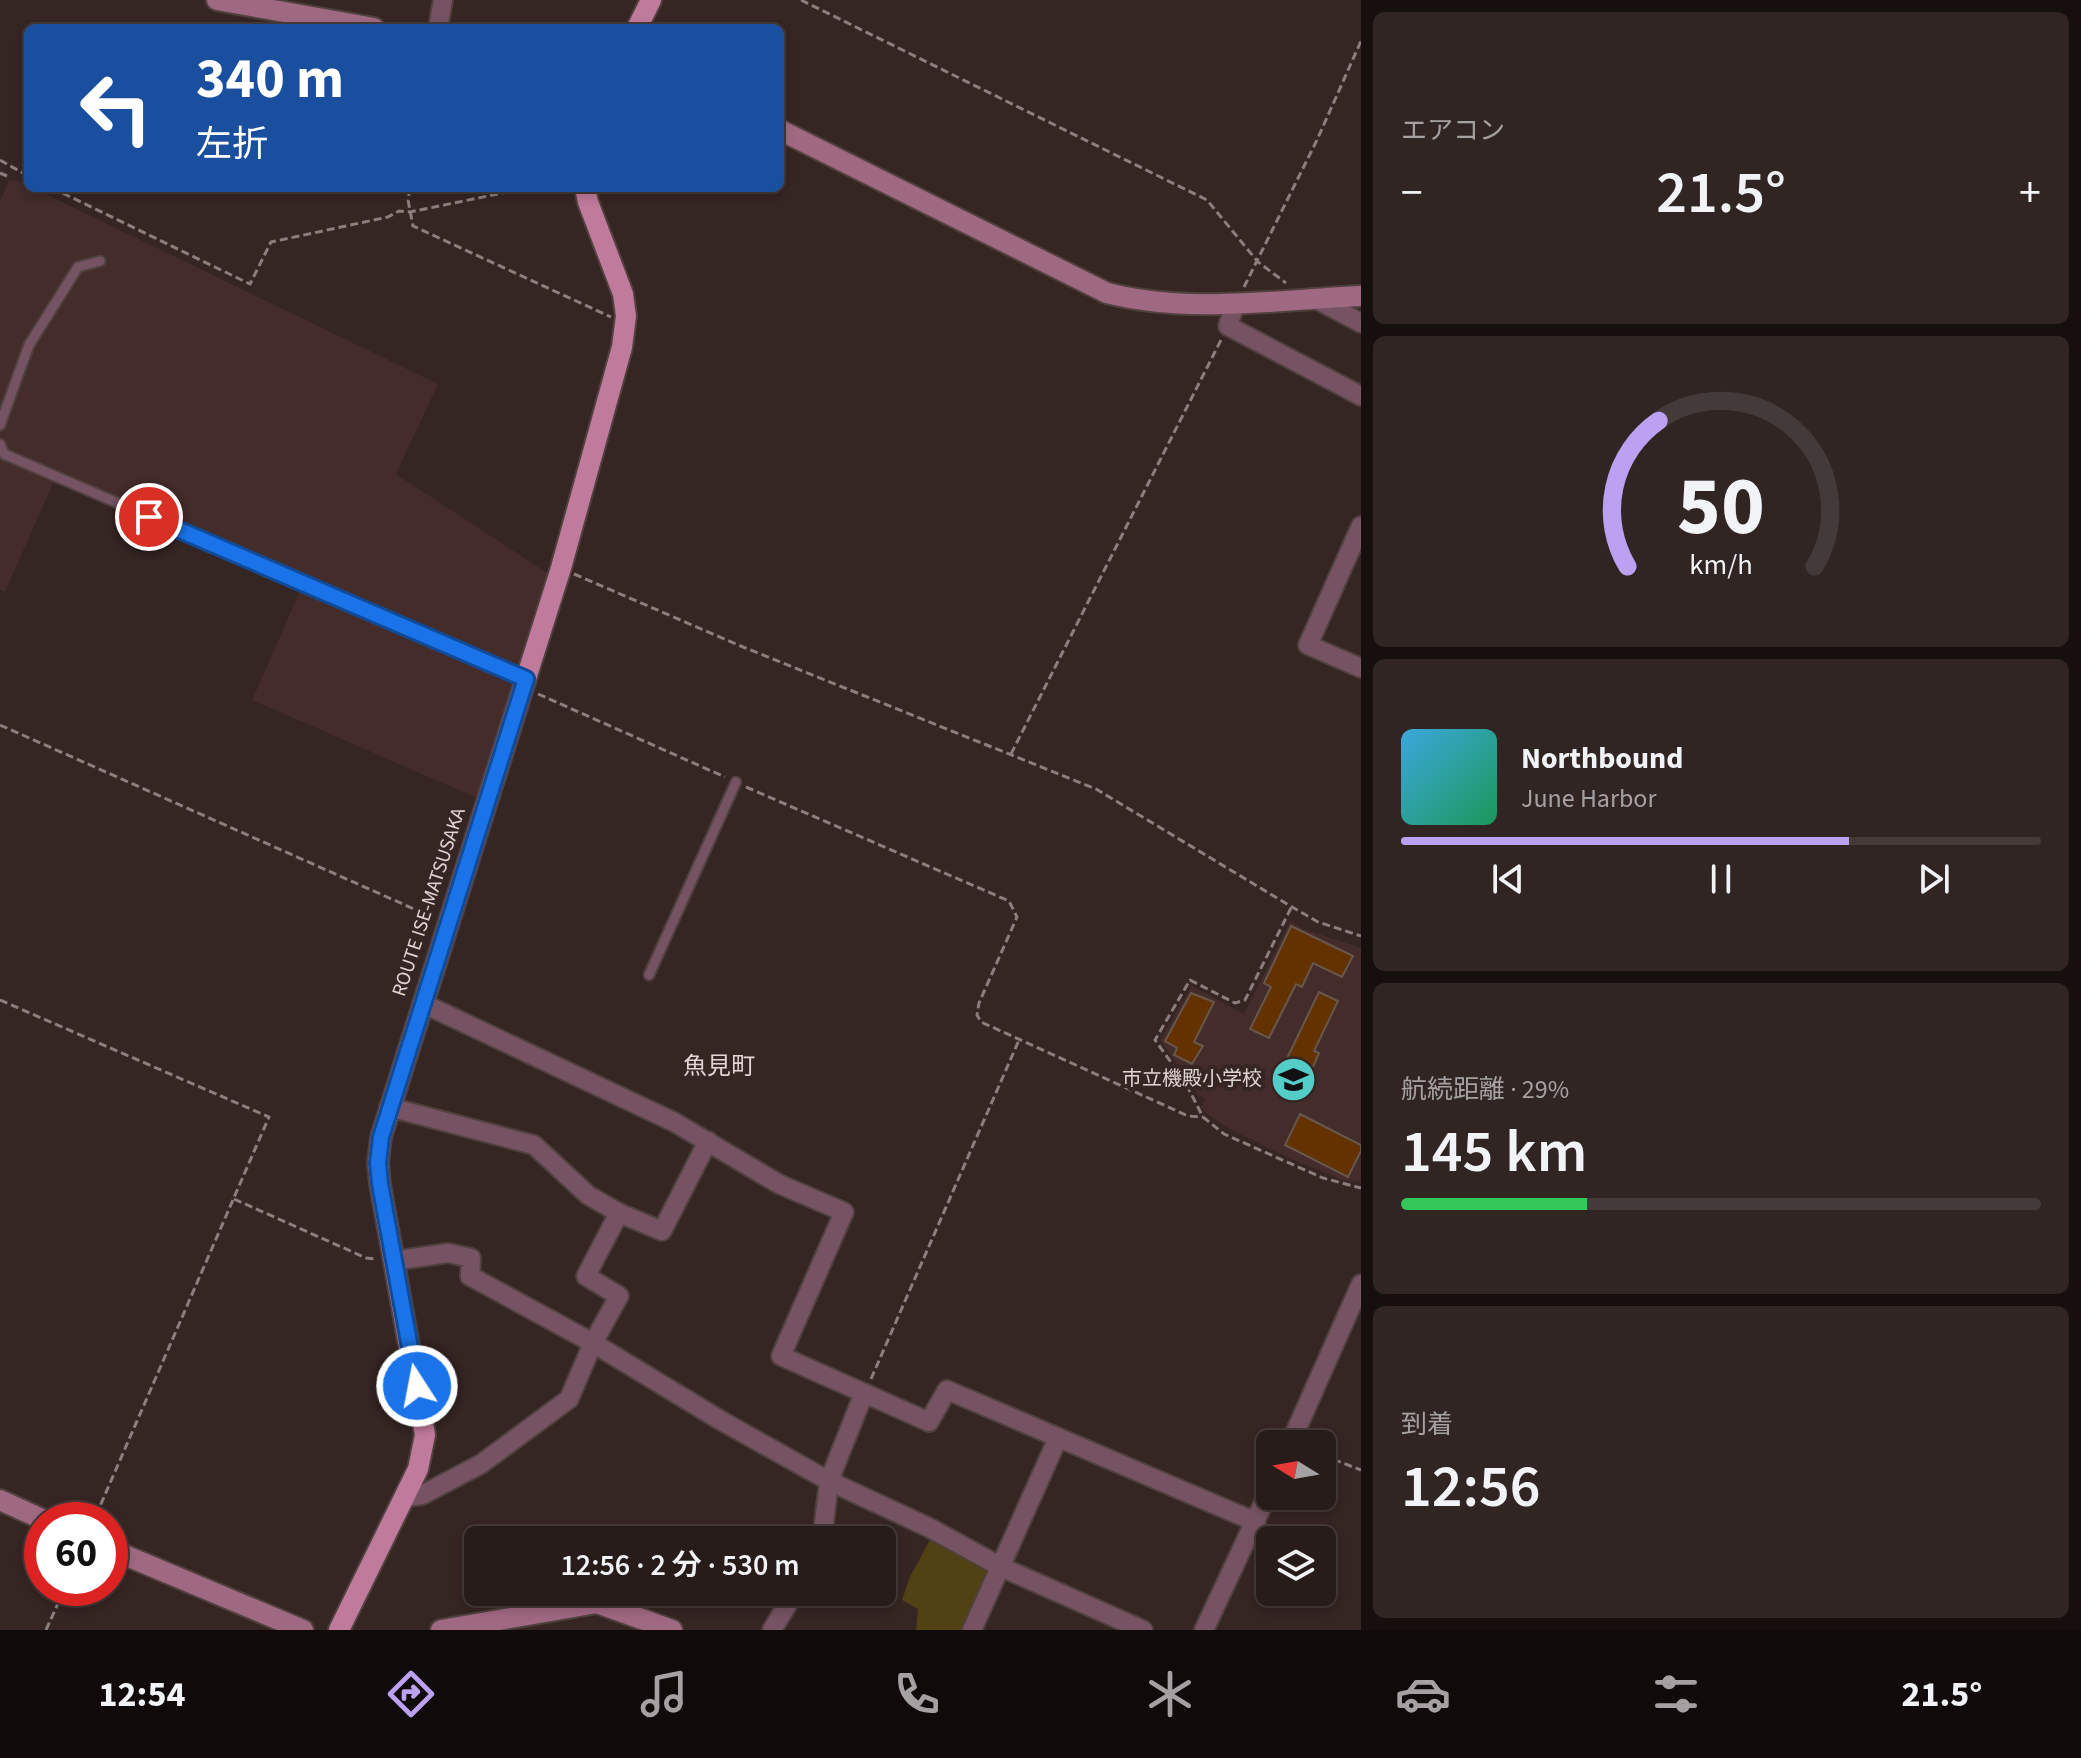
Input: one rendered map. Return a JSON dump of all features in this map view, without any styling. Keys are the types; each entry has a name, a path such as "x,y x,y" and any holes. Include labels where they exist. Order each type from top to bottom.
{"main road":[{"path":"639,24 651,0"},
{"name":"ROUTE ISE-MATSUSAKA","path":"339,1630 406,1497 418,1469 425,1435 378,1163 381,1137 561,568 617,369 626,316 623,294 586,192"}],"street":[{"path":"217,0 352,24"},
{"path":"439,24 443,0"},
{"path":"784,132 1107,293 1157,303 1235,304 1361,296"},
{"path":"1307,299 1361,323"},
{"path":"1235,304 1228,326 1361,396"},
{"path":"1361,526 1308,645 1361,668"},
{"path":"422,1003 674,1122 779,1184 844,1212 781,1356 929,1422 947,1390 1256,1522"},
{"path":"389,1107 534,1145 588,1195 619,1213 662,1231 708,1141"},
{"path":"406,1497 422,1495 481,1464 569,1399 593,1343 619,1296 586,1276 619,1213"},
{"path":"393,1261 448,1253 471,1258 470,1276 593,1343 829,1481 930,1528 1001,1567 1143,1630"},
{"path":"1296,1430 1361,1284"},
{"path":"824,1526 829,1481 864,1393"},
{"path":"972,1630 1058,1438"},
{"path":"0,1500 24,1511"},
{"path":"1204,1630 1261,1510"},
{"path":"128,1557 303,1630"},
{"path":"441,1630 597,1603 672,1630"},
{"path":"772,1630 787,1606"}],"lane":[{"path":"0,425 29,345 78,267 100,261"},
{"path":"0,444 4,454 524,683"},
{"path":"649,975 736,782"}],"path":[{"path":"801,0 1207,200 1258,262 1307,299"},
{"path":"1235,304 1258,262 1361,41"},
{"path":"0,160 24,174"},
{"path":"0,173 7,176"},
{"path":"60,192 250,284 271,242 388,217 399,211 410,212 508,192"},
{"path":"409,192 413,226 613,318 626,316"},
{"path":"1011,754 1228,326"},
{"path":"561,568 743,647 1096,789 1318,922 1361,936"},
{"path":"524,683 736,782 1009,901 1016,910 1015,924 979,1003 977,1015 981,1022 1188,1116 1203,1117"},
{"path":"0,725 447,923"},
{"path":"1292,907 1245,1000 1235,1003 1190,980 1155,1040 1185,1082 1203,1117 1224,1134 1323,1178 1361,1188"},
{"path":"0,1000 269,1117 102,1502"},
{"path":"864,1393 1019,1040"},
{"path":"234,1199 366,1258 393,1261"},
{"path":"1336,1460 1361,1470"},
{"path":"46,1630 57,1606"}],"shaded area":[{"path":"9,181 24,183 24,192 41,192 438,384 396,474 549,574 477,798 252,700 301,589 54,481 5,592 0,590 0,201"},
{"name":"市立機殿小学校","path":"1290,921 1304,929 1361,948 1361,1182 1342,1180 1291,1159 1233,1131 1207,1114 1201,1107 1205,1099 1198,1095 1160,1040 1192,986 1244,1014"},
{"path":"933,1534 991,1567 967,1630 916,1630 918,1609 902,1600 910,1577"}],"building":[{"path":"1291,926 1353,956 1342,977 1313,963 1302,987 1296,984 1269,1038 1250,1029 1271,987 1264,983"},
{"path":"1319,992 1338,1001 1314,1051 1319,1053 1313,1067 1309,1065 1298,1087 1278,1077"},
{"path":"1191,993 1214,1002 1194,1042 1203,1046 1192,1064 1174,1055 1177,1048 1165,1041"},
{"path":"1300,1114 1361,1145 1348,1177 1285,1145"}],"place":[{"name":"市立機殿小学校","path":"1293,1079"}],"district":[{"name":"魚見町","path":"719,1066"}],"route":[{"path":"149,517 526,679 381,1137 378,1163 380,1184 417,1386"}]}
